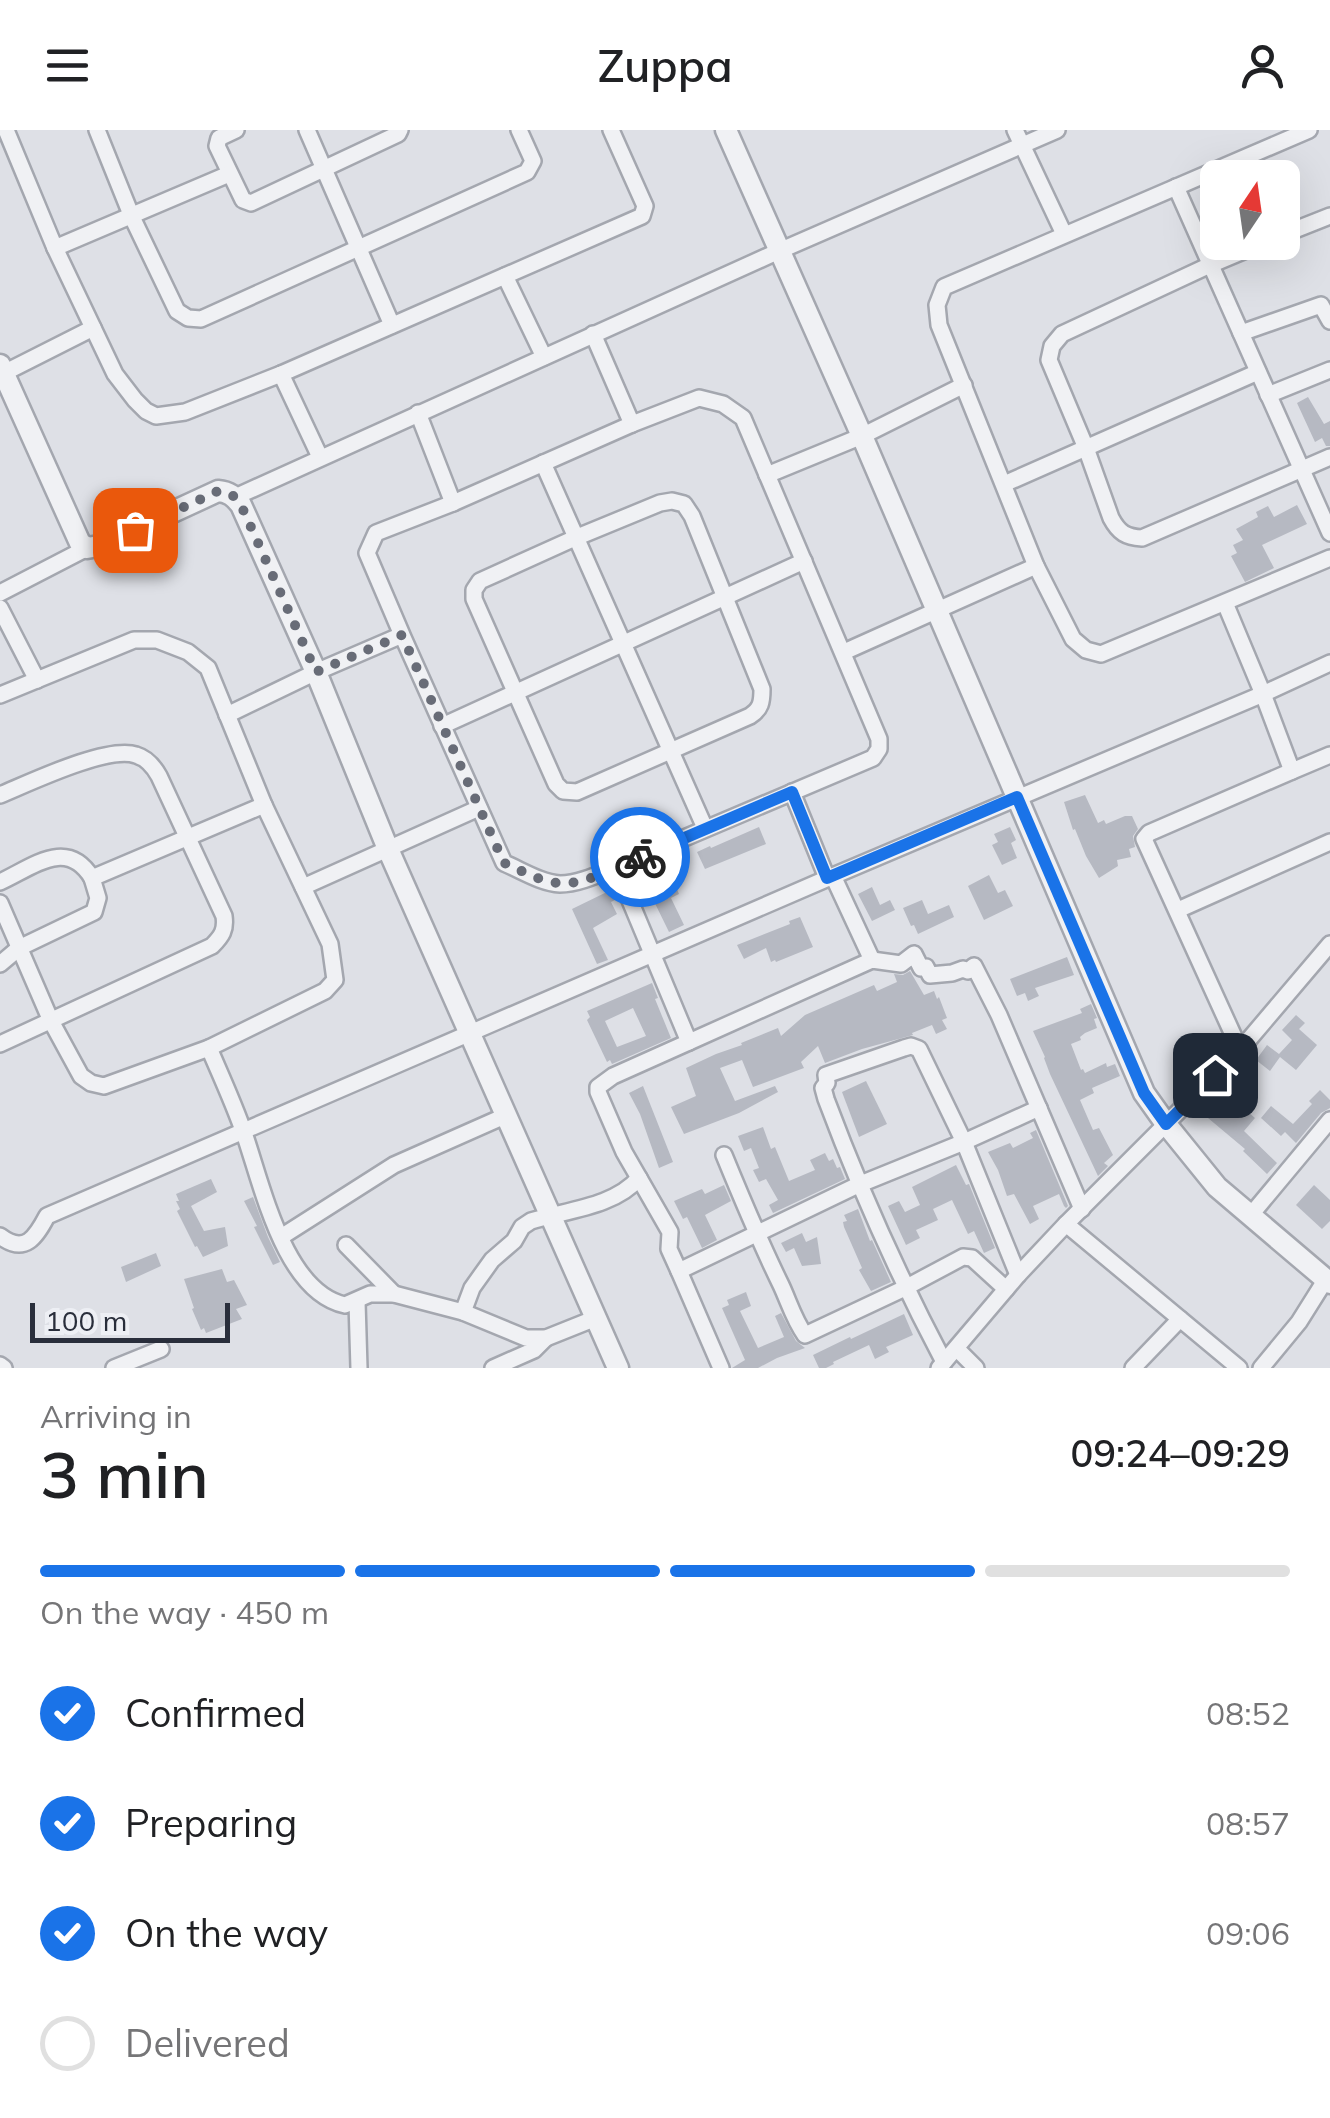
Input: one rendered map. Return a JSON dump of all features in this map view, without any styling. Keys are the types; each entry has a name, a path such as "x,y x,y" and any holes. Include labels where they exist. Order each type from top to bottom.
{"street":[{"path":"6,130 115,374 135,400 156,416 166,417 280,374 642,216 645,206 612,130"},
{"path":"97,130 132,217 177,311 188,318 201,319 528,172 533,160 519,130"},
{"path":"236,130 217,142 243,200 251,203 400,130"},
{"path":"307,130 392,325"},
{"path":"726,130 1144,1093 1218,1188 1328,1281 1261,1368"},
{"path":"235,497 778,251 1019,137 1057,130"},
{"path":"1309,130 1280,136 1176,188 944,286 937,304 940,326 1036,566 1073,639 1086,650 1100,654 1330,558"},
{"path":"1019,137 1064,234"},
{"path":"0,168 18,160"},
{"path":"56,248 230,174"},
{"path":"1176,188 1330,533"},
{"path":"1300,228 1330,216"},
{"path":"1222,260 1062,334 1052,346 1049,360 1116,528 1126,537 1142,538 1330,456"},
{"path":"505,276 544,356"},
{"path":"1240,333 1322,304 1330,322"},
{"path":"87,548 80,543 1,371 93,328"},
{"path":"593,334 632,424"},
{"path":"1268,395 1330,370"},
{"path":"1004,484 1258,372"},
{"path":"280,374 320,457"},
{"path":"767,475 862,436 964,384"},
{"path":"699,398 723,404 744,418 880,739 879,749 873,758 616,867 559,884 504,863 368,553 376,534 632,424 699,398"},
{"path":"418,413 453,503"},
{"path":"543,463 705,828"},
{"path":"0,593 87,548 218,491 235,497 316,672 388,849 618,1368"},
{"path":"672,500 684,504 692,516 724,596 762,690 758,711 577,792 564,791 556,784 474,599 480,582 575,538 672,500"},
{"path":"442,726 804,561"},
{"path":"844,652 1036,566"},
{"path":"1225,602 1292,771"},
{"path":"0,608 37,680"},
{"path":"227,714 402,635"},
{"path":"0,696 134,640 157,640 188,652 208,668 264,804 330,944 335,980 325,992 209,1048 104,1086 90,1083 81,1076 51,1020 0,903"},
{"path":"0,1236 10,1243 25,1243 34,1238 48,1216 1330,663"},
{"path":"0,795 116,752 137,755 160,776 226,928 221,938 197,954 0,1044"},
{"path":"1240,1050 1145,843 1146,835 1330,755"},
{"path":"792,792 872,960"},
{"path":"92,878 264,804"},
{"path":"303,886 479,808"},
{"path":"1178,910 1330,842"},
{"path":"0,882 64,856 78,861 92,878 98,898 94,912 19,948 0,964"},
{"path":"616,867 688,1042"},
{"path":"1018,1274 964,1142 916,1047 826,1075 826,1099 858,1185 942,1365 1018,1274 1240,1050 1328,951"},
{"path":"721,1368 670,1249 670,1232 624,1152 598,1087 613,1076 872,960 900,964 914,954 930,976 968,971 974,966 1082,1209"},
{"path":"209,1048 244,1132 280,1237 300,1272 325,1299 346,1305 370,1294 394,1294 463,1312 526,1338 546,1338 596,1318"},
{"path":"679,1271 858,1185 1039,1108"},
{"path":"280,1237 394,1165 507,1114"},
{"path":"1250,1216 1330,1120"},
{"path":"724,1155 805,1335 963,1257 972,1258 1006,1289"},
{"path":"463,1312 472,1288 501,1250 514,1242 522,1227 610,1199 628,1190 639,1178"},
{"path":"1066,1224 1239,1368"},
{"path":"346,1246 394,1294"},
{"path":"357,1302 359,1368"},
{"path":"1136,1367 1180,1319"},
{"path":"494,1368 534,1350 546,1338"},
{"path":"114,1368 161,1349"},
{"path":"957,1349 976,1368"}],"building":[{"path":"1308,397 1324,424 1330,421 1330,446 1322,438 1315,442 1297,403"},
{"path":"1297,505 1307,524 1262,545 1274,568 1245,582 1231,556 1237,553 1233,545 1243,540 1236,529 1258,517 1256,512 1268,506 1274,517"},
{"path":"1085,795 1098,823 1132,816 1138,829 1133,836 1135,847 1129,849 1131,857 1117,860 1118,866 1099,878 1073,830 1064,802"},
{"path":"759,827 766,844 705,869 697,852"},
{"path":"1010,827 1017,858 1002,865 992,845 998,842 994,834"},
{"path":"671,875 679,894 671,898 684,925 669,932 645,883"},
{"path":"989,875 998,893 1005,890 1013,906 984,920 968,886"},
{"path":"872,887 880,905 890,900 895,910 872,921 858,894"},
{"path":"613,889 617,899 611,902 617,914 593,928 608,960 597,964 572,909"},
{"path":"922,900 928,914 949,905 954,917 918,934 903,908"},
{"path":"800,917 813,947 776,962 771,962 766,948 744,959 737,945"},
{"path":"1067,957 1074,975 1035,988 1039,996 1028,1001 1025,993 1017,996 1010,979"},
{"path":"910,971 924,995 934,991 939,997 947,1029 936,1034 932,1025 913,1035 825,1063 818,1046 801,1062 804,1068 753,1087 742,1060 720,1068 735,1101 775,1086 778,1092 739,1113 684,1134 671,1107 696,1096 686,1068 778,1028 781,1036 805,1015 874,985 877,991 897,982 894,974"},
{"path":"652,983 671,1038 612,1064 607,1062 587,1020 587,1011","holes":["633,1008 646,1036 617,1047 605,1021"]},
{"path":"1091,1004 1097,1028 1071,1044 1081,1070 1085,1073 1106,1063 1107,1067 1115,1064 1120,1076 1092,1088 1094,1093 1080,1100 1093,1130 1099,1128 1113,1155 1098,1176 1033,1031 1082,1013 1080,1009"},
{"path":"1296,1015 1305,1023 1299,1029 1317,1045 1296,1070 1280,1057 1270,1071 1256,1060 1267,1045 1279,1054 1292,1040 1282,1030"},
{"path":"866,1081 887,1124 859,1137 842,1092"},
{"path":"1240,1082 1252,1091 1240,1105 1255,1118 1244,1131 1277,1163 1267,1174 1208,1118"},
{"path":"643,1086 673,1162 659,1168 629,1093"},
{"path":"1320,1090 1330,1100 1330,1108 1296,1143 1285,1132 1281,1136 1261,1118 1271,1106 1293,1124"},
{"path":"763,1127 789,1181 815,1170 810,1160 825,1153 829,1161 833,1159 840,1167 845,1179 773,1213 769,1205 778,1200 766,1179 759,1182 753,1170 759,1168 751,1148 744,1151 738,1136"},
{"path":"1036,1130 1068,1206 1064,1206 1059,1194 1033,1206 1039,1219 1030,1224 1014,1194 1007,1196 988,1152 1010,1143 1013,1148 1033,1138 1030,1133"},
{"path":"956,1165 966,1185 969,1184 995,1248 984,1253 974,1231 968,1234 952,1200 933,1209 938,1220 916,1230 920,1238 906,1245 888,1206 899,1201 905,1212 920,1205 912,1187"},
{"path":"211,1179 217,1192 191,1206 204,1231 225,1227 228,1246 203,1257 177,1211 180,1209 176,1194"},
{"path":"724,1185 731,1201 705,1215 717,1240 702,1248 674,1201"},
{"path":"1314,1185 1330,1200 1330,1221 1322,1229 1296,1205"},
{"path":"253,1197 280,1262 273,1265 244,1201"},
{"path":"858,1209 891,1282 871,1291 859,1270 862,1268 843,1222 847,1221 844,1215"},
{"path":"802,1233 806,1242 817,1237 821,1264 802,1266 794,1248 786,1252 781,1243"},
{"path":"156,1253 161,1266 126,1282 121,1267"},
{"path":"222,1269 227,1282 234,1280 247,1305 236,1309 242,1319 206,1333 192,1309 184,1279"},
{"path":"746,1292 751,1306 740,1311 758,1348 784,1337 775,1316 781,1313 796,1341 805,1348 758,1368 732,1368 745,1360 722,1308 729,1305 727,1300"},
{"path":"904,1314 913,1335 886,1347 889,1352 875,1359 869,1345 819,1368 813,1355"}],"way so far":[{"path":"135,530 218,491 235,497 316,672 402,635 504,863 559,884 582,880 640,857"}],"route":[{"path":"640,857 792,792 827,878 1017,797 1144,1093 1166,1124 1215,1075"}]}
